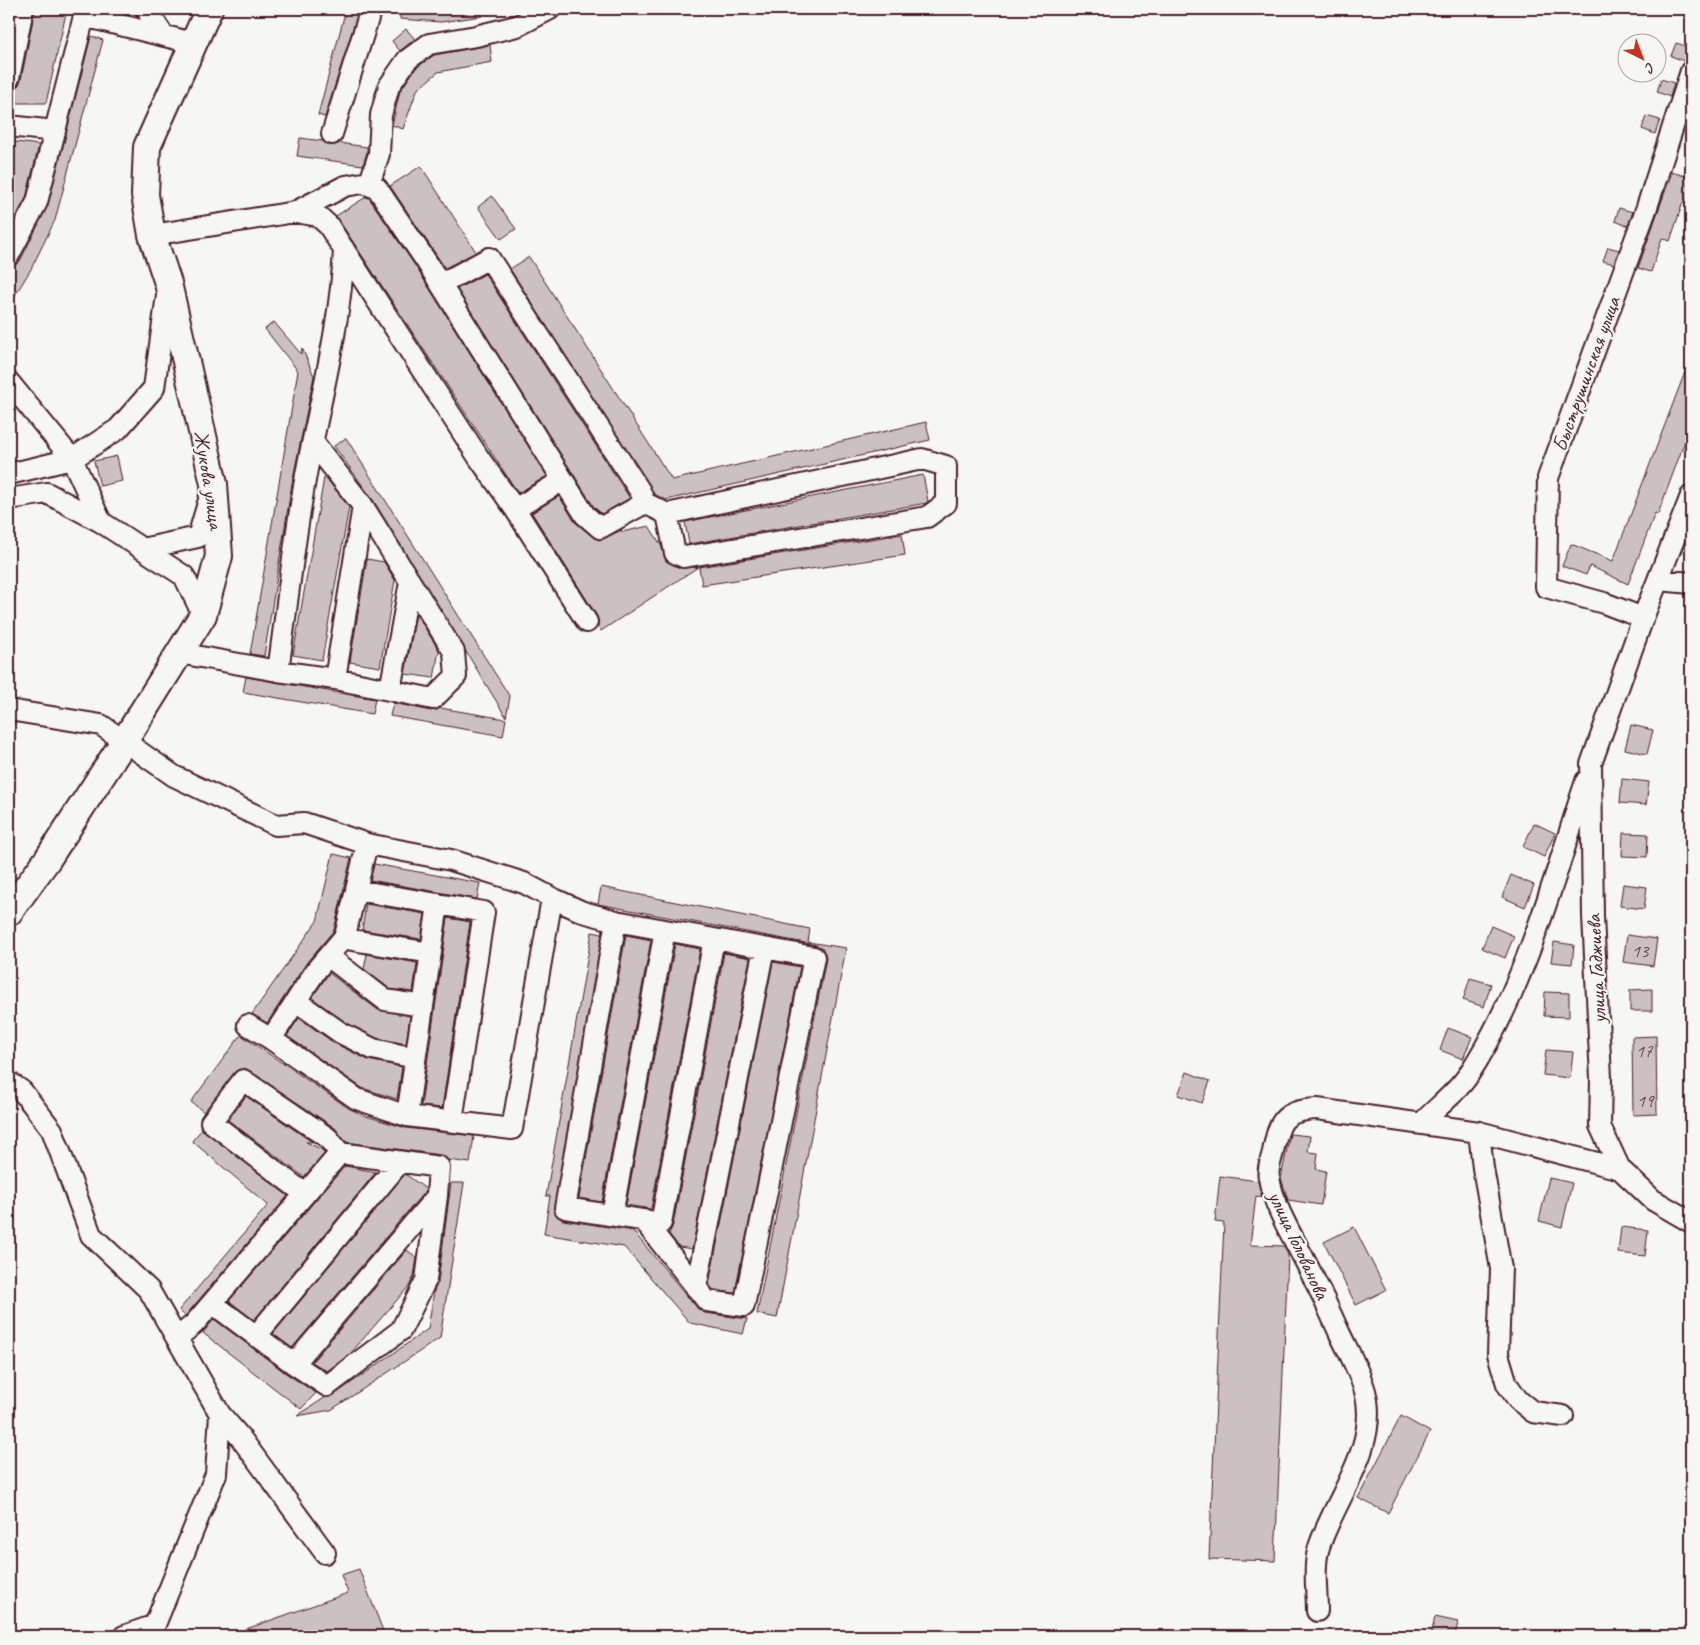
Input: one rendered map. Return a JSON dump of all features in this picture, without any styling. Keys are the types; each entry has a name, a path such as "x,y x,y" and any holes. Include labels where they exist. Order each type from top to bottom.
{"main road":[{"name":"Жукова улица","path":"9,912 47,860 126,740 203,615 219,556 214,484 168,283 152,236 144,195 147,148 209,9"}],"street":[{"path":"9,78 22,9"},
{"path":"146,9 164,36"},
{"path":"332,134 371,9"},
{"path":"369,185 379,154 381,115 389,86 407,60 429,44 476,36 516,26 550,9"},
{"path":"9,254 37,202 83,12 194,43"},
{"name":"Быструшинская улица","path":"1643,618 1546,587 1548,478 1647,207 1691,71"},
{"path":"9,126 55,131"},
{"path":"152,236 295,212 345,186 363,183 377,188 441,284 585,515 600,528 644,504 653,506 667,514 922,459 946,466 946,503 928,517 684,556 675,553 667,514"},
{"path":"295,212 318,216 328,225 588,622"},
{"path":"278,670 312,442 342,286 344,249"},
{"path":"441,284 489,258 640,491 644,504"},
{"path":"9,474 72,459 118,429 154,388 168,283"},
{"path":"9,382 72,459 101,522"},
{"path":"179,653 335,679 433,699 456,676 454,652 363,506 312,442"},
{"path":"515,509 563,480"},
{"path":"142,549 198,537 214,484"},
{"path":"9,499 47,493 101,522 184,576 203,615"},
{"name":"улица Гаджиева","path":"1422,1123 1466,1078 1497,1025 1540,922 1591,764 1643,618 1691,496"},
{"path":"335,679 363,506"},
{"path":"1658,580 1691,583"},
{"path":"390,690 410,582"},
{"path":"9,710 102,725 126,740 174,776 276,825 304,823 367,844 451,860 524,882 552,898 583,912 616,921 814,957 744,1306 707,1302 643,1220"},
{"name":"улица Гаджиева","path":"1591,764 1593,916 1601,1078 1600,1126 1620,1169"},
{"path":"271,1039 328,956 345,936 367,844"},
{"path":"356,890 484,912 452,1121"},
{"path":"248,1025 357,1099 407,1116 512,1129 552,898"},
{"path":"407,1116 438,904"},
{"path":"616,921 565,1208 661,1223 714,939"},
{"path":"612,1215 665,930"},
{"path":"345,936 352,940 431,952"},
{"path":"696,1288 764,948"},
{"path":"328,956 384,1000 423,1006"},
{"path":"296,1001 341,1033 373,1049 415,1058"},
{"path":"212,1303 326,1386 401,1330 426,1280 439,1167 340,1153 328,1138 243,1080 211,1122 305,1194"},
{"path":"9,1082 22,1092 52,1130 91,1235 148,1290 220,1414 240,1436 325,1553"},
{"name":"улица Голованова","path":"1318,1611 1316,1567 1318,1548 1352,1476 1364,1438 1368,1413 1358,1372 1311,1272 1282,1216 1272,1190 1268,1175 1277,1127 1287,1116 1298,1110 1317,1109 1479,1132 1620,1169 1653,1200 1691,1222"},
{"path":"1479,1132 1483,1168 1501,1269 1498,1354 1507,1384 1518,1400 1533,1412 1563,1416"},
{"path":"177,1338 194,1324 340,1153"},
{"path":"256,1336 400,1162"},
{"path":"294,1364 437,1196"},
{"path":"124,1636 154,1631 216,1474 220,1414"}],"building":[{"path":"35,9 67,9 46,103 9,103 9,90 18,86 21,80"},
{"path":"346,9 359,9 325,117 318,115"},
{"path":"440,9 482,9 482,16 441,22 400,19 400,12"},
{"path":"406,29 415,39 400,51 392,41"},
{"path":"91,36 103,40 55,220 31,269 9,305 9,267 20,261 48,205"},
{"path":"1676,43 1689,47 1684,61 1671,56"},
{"path":"490,45 492,62 438,72 417,90 403,129 392,125 400,91 416,68 434,55"},
{"path":"1660,82 1674,83 1670,97 1657,92"},
{"path":"1646,116 1660,120 1655,134 1642,129"},
{"path":"300,138 323,141 329,145 339,143 367,147 363,165 297,156"},
{"path":"9,141 39,145 26,198 9,230"},
{"path":"421,166 476,252 445,268 390,186"},
{"path":"1672,172 1691,178 1691,191 1687,204 1683,202 1670,241 1662,238 1651,272 1638,268"},
{"path":"492,196 516,229 501,239 478,207"},
{"path":"366,197 369,198 416,267 547,476 518,493 336,216"},
{"path":"1619,208 1633,212 1628,226 1615,221"},
{"path":"1608,247 1619,250 1614,264 1603,261"},
{"path":"529,257 672,480 926,422 930,440 666,500 654,494 510,269"},
{"path":"485,274 630,498 602,514 594,507 457,289"},
{"path":"274,322 301,354 302,348 314,376 292,483 264,656 250,654 298,371 265,329"},
{"path":"1690,359 1691,425 1658,514 1655,513 1628,584 1590,566 1586,575 1562,566 1571,544 1613,561"},
{"path":"346,438 510,697 506,717 373,500 334,446"},
{"path":"117,456 122,481 100,486 94,461"},
{"path":"923,475 927,503 689,544 685,522"},
{"path":"324,478 327,479 349,507 322,660 293,655"},
{"path":"559,496 575,522 593,537 599,540 622,530 622,532 649,526 661,545 666,561 680,568 698,567 601,631 598,626 597,616 532,513"},
{"path":"902,534 905,555 702,585 699,567"},
{"path":"367,559 384,562 395,580 380,667 350,662"},
{"path":"416,614 439,650 434,678 405,674"},
{"path":"246,677 375,699 372,714 243,692"},
{"path":"393,703 431,711 440,708 506,719 503,736 390,716"},
{"path":"1631,725 1653,730 1647,754 1625,749"},
{"path":"1622,779 1649,782 1646,805 1620,803"},
{"path":"1534,823 1555,833 1544,857 1523,847"},
{"path":"1623,833 1648,834 1647,857 1622,856"},
{"path":"333,854 351,858 334,930 307,962 267,1023 252,1014 317,921"},
{"path":"374,864 480,883 477,899 370,880"},
{"path":"1511,875 1534,885 1525,907 1502,897"},
{"path":"1623,884 1647,887 1644,909 1620,906"},
{"path":"601,887 810,929 808,942 846,948 777,1318 757,1314 826,959 825,953 816,945 598,904"},
{"path":"366,904 425,914 421,939 362,930"},
{"path":"448,918 470,922 442,1108 421,1106"},
{"path":"1491,926 1514,936 1505,958 1482,948"},
{"path":"592,932 602,934 554,1212 563,1220 633,1231 698,1309 705,1313 747,1319 743,1334 690,1323 624,1247 544,1234 550,1196 546,1196"},
{"path":"626,935 651,940 602,1202 579,1198"},
{"path":"1627,935 1657,939 1653,966 1623,962"},
{"path":"1554,942 1574,945 1572,964 1551,962"},
{"path":"675,944 700,949 651,1209 626,1205"},
{"path":"724,953 750,958 692,1249 679,1247 669,1234 673,1225"},
{"path":"367,954 417,963 413,992 390,989 364,969"},
{"path":"773,962 800,967 735,1293 713,1290 709,1284"},
{"path":"329,973 378,1010 410,1016 406,1044 377,1038 347,1023 312,998"},
{"path":"1470,978 1491,984 1484,1007 1463,1000"},
{"path":"1652,989 1652,1011 1630,1011 1630,990"},
{"path":"1545,992 1569,993 1569,1017 1544,1016"},
{"path":"299,1018 334,1043 368,1060 402,1067 397,1099 362,1088 287,1036"},
{"path":"1448,1028 1472,1037 1463,1059 1440,1050"},
{"path":"241,1035 350,1109 366,1116 406,1128 474,1136 470,1163 448,1160 441,1155 346,1142 335,1128 245,1068 234,1073 204,1112 191,1102"},
{"path":"1656,1036 1657,1114 1633,1115 1632,1037"},
{"path":"1546,1050 1573,1052 1570,1078 1543,1075"},
{"path":"1187,1072 1210,1081 1202,1103 1178,1095"},
{"path":"246,1096 312,1142 306,1142 325,1153 304,1177 228,1120"},
{"path":"202,1129 288,1196 185,1316 179,1310 268,1205 192,1141"},
{"path":"1290,1134 1310,1136 1308,1152 1318,1153 1316,1169 1326,1171 1321,1205 1288,1200 1281,1178"},
{"path":"345,1166 376,1172 254,1320 229,1301"},
{"path":"405,1174 426,1189 425,1191 292,1348 273,1334"},
{"path":"1220,1176 1258,1181 1262,1197 1256,1196 1250,1245 1284,1246 1288,1255 1275,1561 1209,1559 1224,1223 1215,1222"},
{"path":"1549,1178 1572,1183 1562,1227 1539,1221"},
{"path":"451,1183 464,1183 440,1338 331,1410 297,1416 326,1397 334,1395 428,1329 434,1291 438,1282"},
{"path":"1354,1227 1386,1290 1356,1305 1324,1242"},
{"path":"1621,1227 1648,1230 1645,1256 1618,1253"},
{"path":"407,1250 417,1258 414,1276 410,1285 350,1354 327,1371 312,1362"},
{"path":"214,1319 287,1374 316,1393 301,1409 203,1333"},
{"path":"1401,1416 1430,1432 1388,1513 1358,1498"},
{"path":"359,1569 385,1636 232,1636 232,1634 348,1593 341,1575"},
{"path":"1435,1617 1458,1622 1455,1636 1431,1636"}]}
